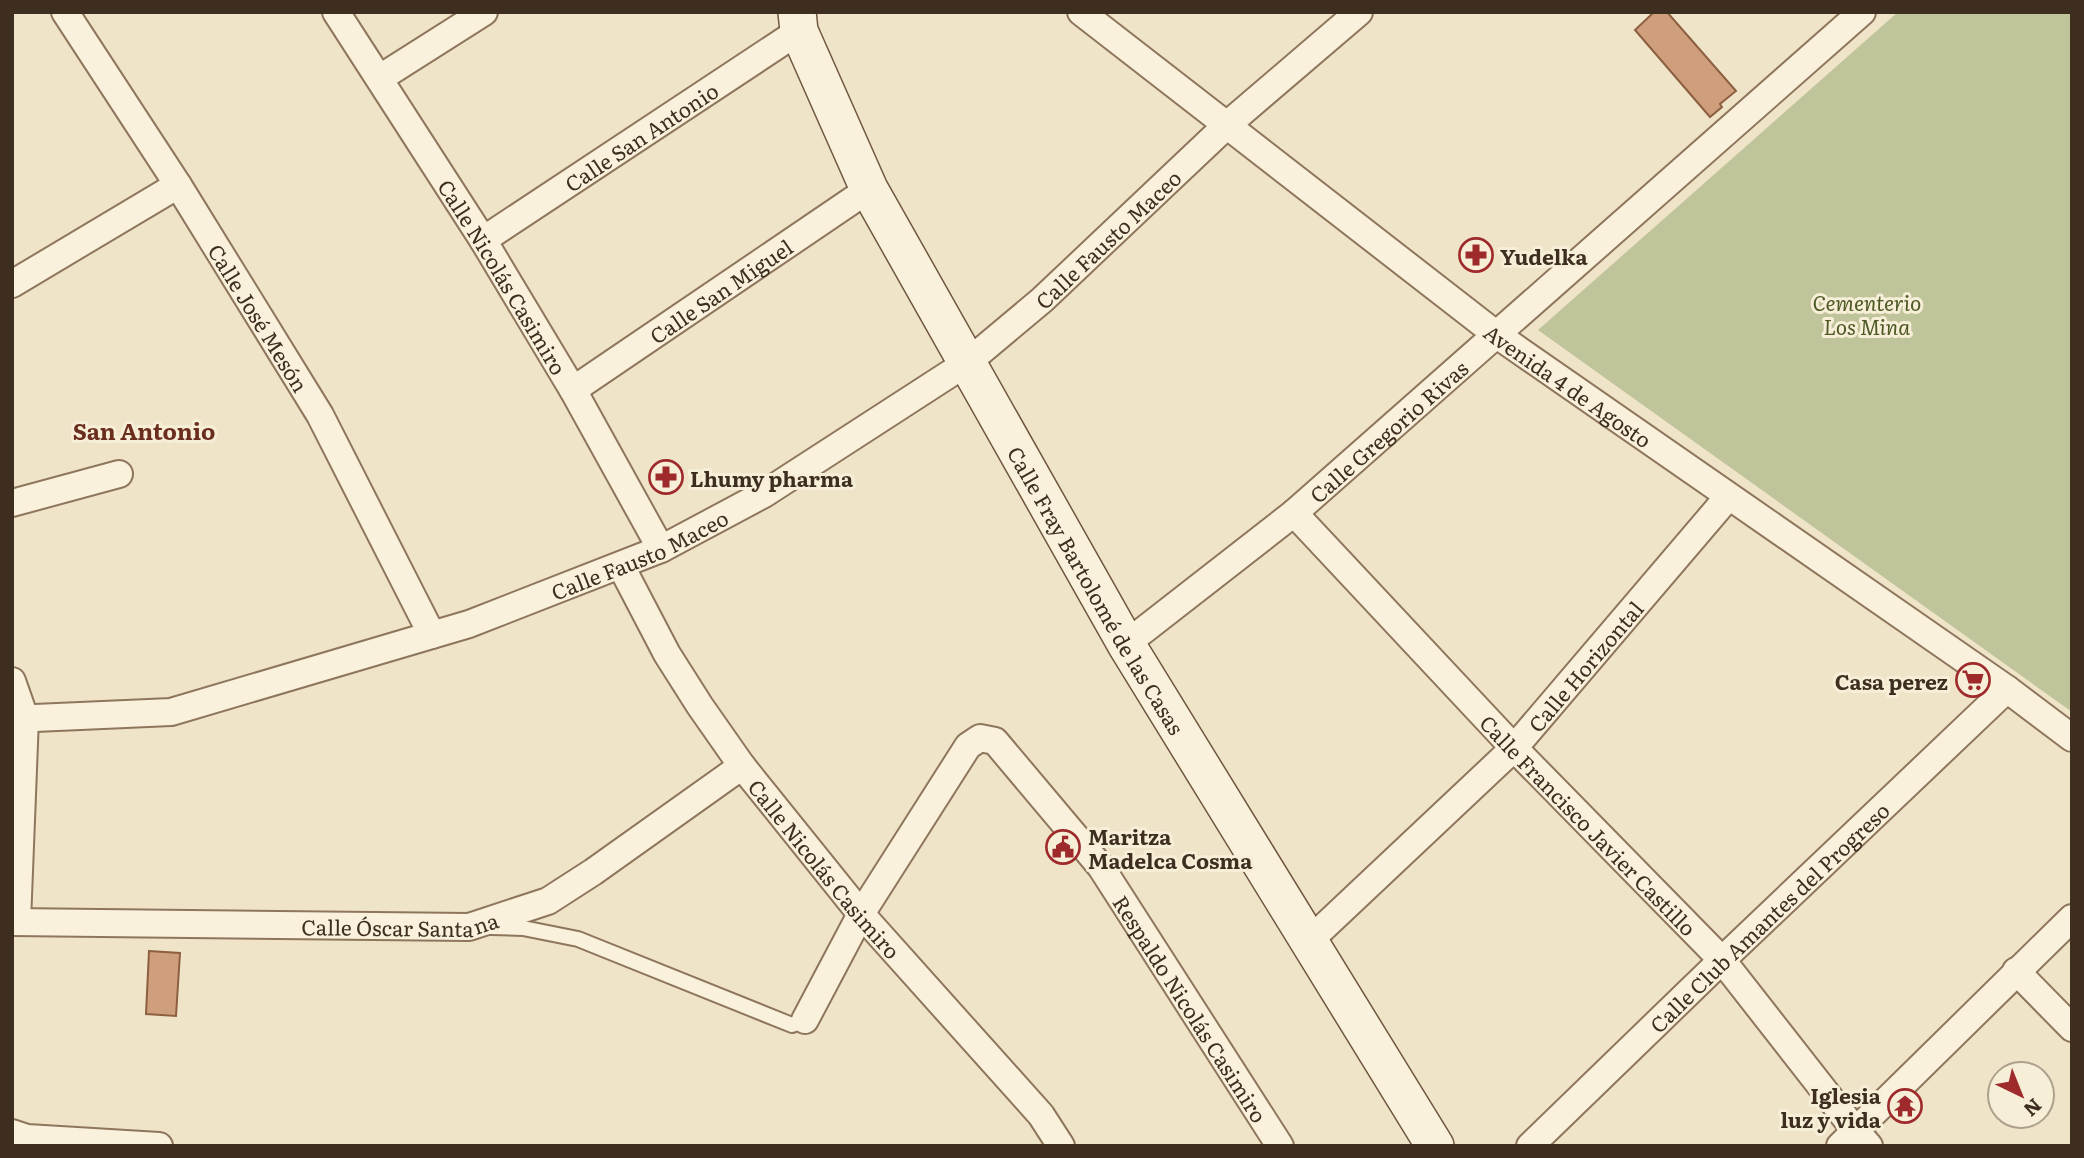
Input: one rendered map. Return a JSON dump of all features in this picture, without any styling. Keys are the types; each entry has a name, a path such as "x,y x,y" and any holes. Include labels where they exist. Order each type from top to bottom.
{"main road":[{"name":"Calle Fray Bartolomé de las Casas","path":"798,22 869,189 1126,644 1435,1146"}],"street":[{"name":"Calle José Mesón","path":"65,12 177,185 320,415 432,635"},
{"name":"Calle Nicolás Casimiro","path":"336,12 483,240 573,390 661,549"},
{"path":"380,78 484,12"},
{"name":"Avenida 4 de Agosto","path":"1081,12 1497,335 1728,498 2007,689 2072,738"},
{"name":"Calle Fausto Maceo","path":"19,719 171,712 469,624 661,549 764,494 968,362 1042,300 1227,125 1359,12"},
{"name":"Calle Gregorio Rivas","path":"1126,644 1294,513 1862,12"},
{"name":"Calle San Antonio","path":"483,240 798,22"},
{"path":"12,284 177,185"},
{"name":"Calle San Miguel","path":"573,390 869,189"},
{"path":"12,503 119,474"},
{"name":"Calle Horizontal","path":"1309,941 1514,748 1728,498"},
{"name":"Calle Francisco Javier Castillo","path":"1294,513 1514,748 1722,960 1855,1141"},
{"name":"Calle Nicolás Casimiro","path":"621,566 667,654 742,766 862,914 1041,1115 1061,1146"},
{"path":"12,681 19,719 15,922"},
{"name":"Calle Club Amantes del Progreso","path":"1530,1146 2007,689"},
{"name":"Respaldo Nicolás Casimiro","path":"862,914 968,746 980,738 995,741 1101,867 1280,1146"},
{"name":"Calle Óscar Santana","path":"15,922 469,927 548,901 742,766"},
{"path":"805,1020 862,914"},
{"path":"1855,1141 2016,971 2072,918"},
{"path":"2016,971 2072,1028"},
{"path":"22,1139 159,1146"}],"lane":[{"path":"469,927 523,928 578,939 792,1026 805,1020"}],"green space":[{"name":"Cementerio Los Mina","path":"1898,12 2072,12 2072,712 1538,330"}],"building":[{"path":"1654,12 1667,12 1736,91 1720,104 1722,107 1710,117 1635,30"},
{"path":"149,951 180,953 176,1016 146,1014"}],"place":[{"name":"Yudelka","path":"1476,255"},
{"name":"Lhumy pharma","path":"666,477"},
{"name":"Casa perez","path":"1973,680"},
{"name":"Maritza Madelca Cosma","path":"1063,847"},
{"name":"Iglesia luz y vida","path":"1905,1106"}],"district":[{"name":"San Antonio","path":"144,430"}]}
